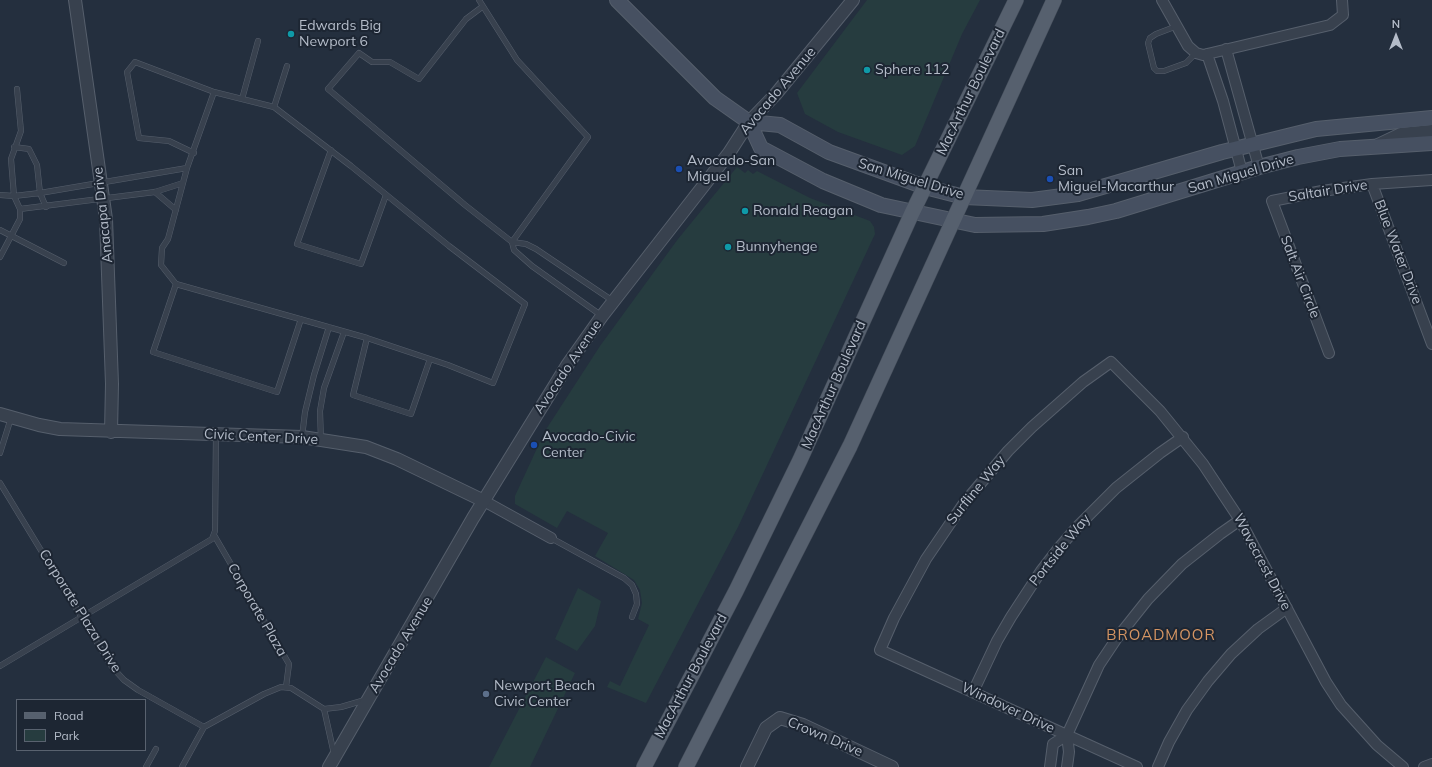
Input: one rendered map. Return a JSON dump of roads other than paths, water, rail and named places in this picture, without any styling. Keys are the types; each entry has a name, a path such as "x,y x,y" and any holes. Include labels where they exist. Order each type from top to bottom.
{"main road":[{"name":"San Miguel Drive","path":"617,0 705,89 749,122 761,148 823,181 881,205 952,221 975,225 1043,224 1088,217 1158,199 1259,167 1340,149 1432,143"},
{"name":"MacArthur Boulevard","path":"644,767 736,591 800,460 912,213 1016,0"},
{"path":"686,767 850,446 1054,0"},
{"name":"San Miguel Drive","path":"749,122 780,125 829,152 925,187 964,197 1032,200 1078,194 1236,148 1316,129 1432,118"}],"street":[{"name":"Anacapa Drive","path":"75,0 106,219 109,284 111,432"},
{"name":"Avocado Avenue","path":"332,762 537,412 602,316 729,153 749,122 775,95 853,0"},
{"path":"1162,0 1188,46 1196,54 1203,55 1330,25 1343,15 1342,0"},
{"path":"1226,49 1259,167"},
{"path":"1207,54 1224,100 1242,172"},
{"path":"1377,146 1402,134 1432,131"},
{"name":"Saltair Drive","path":"1272,201 1322,190 1372,184 1432,180"},
{"name":"Blue Water Drive","path":"1372,184 1432,344"},
{"name":"Salt Air Circle","path":"1272,201 1329,354"},
{"name":"Wavecrest Drive","path":"1111,362 1160,411 1183,437 1222,491 1240,520 1326,682 1341,705 1377,745 1403,767"},
{"name":"Surfline Way","path":"880,650 894,618 926,558 972,492 1008,451 1032,427 1078,386 1111,362"},
{"name":"Civic Center Drive","path":"5,416 60,429 111,432 302,437 366,447 397,459 484,501 551,538"},
{"name":"Portside Way","path":"973,692 1010,617 1037,576 1058,549 1096,507 1116,488 1183,437"},
{"path":"1067,767 1069,752 1067,735 1099,665 1132,618 1182,564 1240,520"},
{"path":"1158,767 1169,742 1187,710 1208,681 1231,654 1258,629 1287,608"},
{"name":"Windover Drive","path":"880,650 1137,767"},
{"name":"Crown Drive","path":"747,767 766,728 780,718 803,725 892,767"},
{"path":"1050,767 1053,744 1067,735"},
{"path":"1424,767 1432,764"}],"lane":[{"path":"479,0 482,7 517,60 588,137 512,242 514,250 517,255 602,316"},
{"path":"482,7 466,19 419,79 390,62 372,62 359,53 328,89 465,205 512,242 526,244 536,249 613,301"},
{"path":"1177,26 1156,34 1150,38 1148,43 1154,68 1157,71 1164,71 1186,63 1196,54"},
{"path":"242,99 258,41"},
{"path":"194,153 169,142 138,138 127,72 135,62 214,92 274,108 331,150 449,246 524,304 493,382 367,338 176,284 161,266 162,248 168,239 183,183 194,153 214,92"},
{"path":"274,108 287,66"},
{"path":"0,257 20,219 20,209 14,196 11,159 14,147 21,131 17,89"},
{"path":"14,147 29,149 37,165 40,192 46,207"},
{"path":"331,150 297,244 361,264 386,195"},
{"path":"0,195 14,196 188,168"},
{"path":"20,209 46,207 155,192 183,183"},
{"path":"155,192 176,210"},
{"path":"0,230 64,263"},
{"path":"176,284 153,352 277,392 301,320"},
{"path":"302,437 305,412 314,375 329,327"},
{"path":"321,440 320,411 324,388 344,332"},
{"path":"367,338 353,395 411,414 430,359"},
{"path":"0,453 5,416"},
{"path":"0,666 82,619 212,539 214,535 216,434"},
{"name":"Corporate Plaza Drive","path":"0,483 112,667 124,680 138,690 204,727"},
{"name":"Corporate Plaza","path":"214,535 289,664 286,688"},
{"path":"551,538 624,578 632,585 636,594 637,604 632,618"},
{"path":"182,767 204,727 264,694 282,687 291,688 324,709 341,707 368,700"},
{"path":"324,709 332,762"},
{"path":"146,767 156,749"}],"place":[{"name":"Edwards Big Newport 6","path":"291,34"},
{"name":"Sphere 112","path":"867,70"},
{"name":"Avocado-San Miguel","path":"679,169"},
{"name":"San Miguel-Macarthur","path":"1050,179"},
{"name":"Ronald Reagan","path":"745,211"},
{"name":"Bunnyhenge","path":"728,247"},
{"name":"Avocado-Civic Center","path":"534,445"},
{"name":"Newport Beach Civic Center","path":"486,694"}],"district":[{"name":"BROADMOOR","path":"1161,635"}]}
